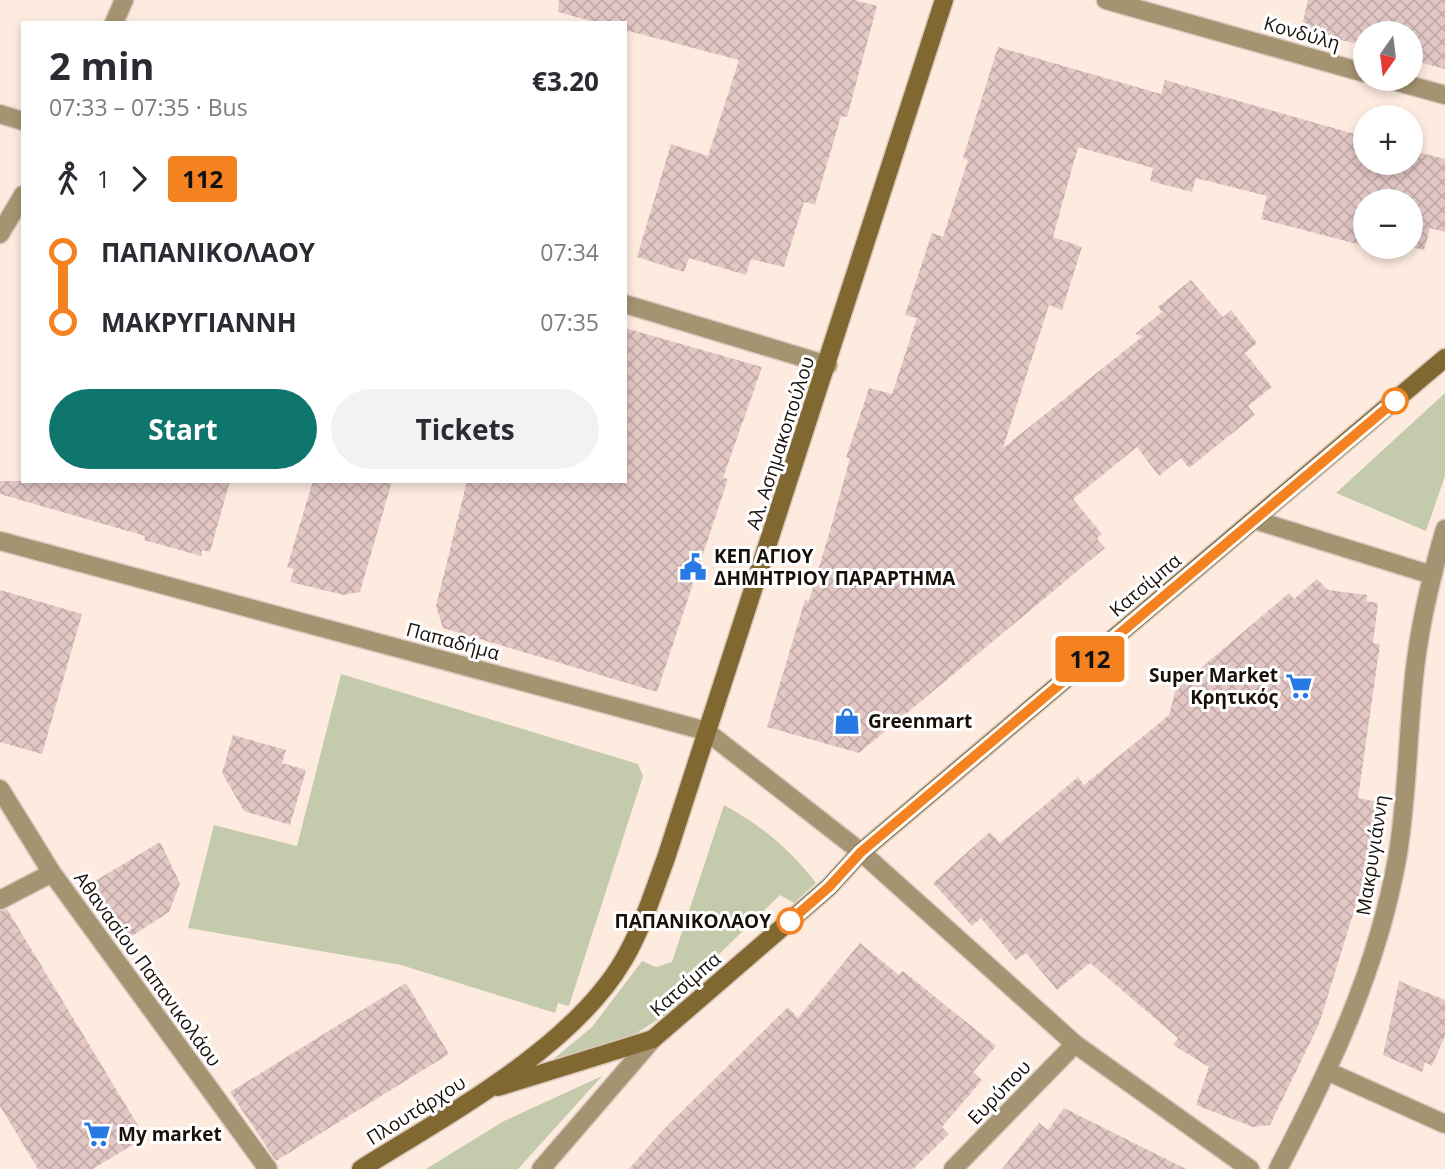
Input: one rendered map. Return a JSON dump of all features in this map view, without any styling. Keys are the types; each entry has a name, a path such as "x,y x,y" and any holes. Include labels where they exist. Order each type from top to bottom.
{"street":[{"path":"115,21 124,0"},
{"name":"Αλ. Ασημακοπούλου","path":"491,1089 579,1016 621,964 638,933 828,365 944,0"},
{"name":"Κονδύλη","path":"1105,0 1353,69"},
{"path":"1423,89 1445,95"},
{"path":"0,114 21,120"},
{"path":"0,234 21,198"},
{"path":"627,305 828,365"},
{"name":"Κατσίμπα","path":"541,1169 653,1039 829,887 861,852 1445,358"},
{"path":"1255,520 1432,575"},
{"name":"Μακρυγιάννη","path":"1278,1169 1329,1072 1362,990 1383,923 1397,857 1417,653 1432,575 1445,529"},
{"name":"Παπαδήμα","path":"0,541 706,731 861,852 1074,1044 1250,1169"},
{"name":"Αθανασίου Παπανικολάου","path":"0,789 52,873 268,1169"},
{"path":"0,900 52,873"},
{"name":"Κατσίμπα","path":"491,1089 653,1039"},
{"name":"Ευρύπου","path":"953,1169 1074,1044"},
{"path":"1329,1072 1445,1124"},
{"name":"Πλουτάρχου","path":"361,1169 491,1089"}],"green space":[{"path":"1445,393 1445,476 1426,531 1336,493"},
{"path":"341,674 638,764 643,776 569,1006 558,1003 555,1013 401,965 188,928 214,825 297,846"},
{"path":"724,805 774,839 816,883 794,903 780,895 677,995 684,1003 629,1038 521,1086 592,1027 642,961 656,967 672,962"},
{"path":"602,1076 518,1169 426,1169 504,1121"}],"building":[{"path":"559,0 854,0 877,6 847,117 841,116 815,205 804,202 784,267 751,259 746,275 689,258 684,272 637,257 671,144 708,156 739,60 627,31 627,21 592,21 558,12"},
{"path":"1308,0 1445,0 1445,69 1423,63 1423,21 1353,21 1353,43 1301,30"},
{"path":"998,47 1161,94 1165,80 1353,134 1353,175 1423,175 1423,153 1445,159 1445,232 1430,228 1423,250 1423,189 1353,189 1353,243 1261,219 1267,196 1196,178 1192,192 1150,181 1153,168 1078,147 1053,237 1082,247 1062,310 1049,305 1003,448 1143,336 1135,334 1162,312 1158,307 1191,280 1223,317 1231,310 1257,343 1245,353 1272,387 1248,406 1255,415 1189,468 1181,458 1159,476 1137,447 1073,499 1102,534 1097,538 1105,548 859,753 767,727 805,600 809,601 850,458 846,458 869,388 892,394 917,318 905,315 932,233 943,237 968,160 963,158"},
{"path":"627,329 762,367 723,478 728,479 657,692 443,628 436,606 467,483 627,483"},
{"path":"0,481 229,483 210,552 202,550 201,556 144,540 145,536 0,494"},
{"path":"312,483 391,483 360,592 344,595 290,582 294,569 287,567"},
{"path":"1317,579 1328,590 1367,595 1366,601 1378,603 1373,643 1380,644 1358,798 1378,802 1364,879 1319,1024 1270,1125 1253,1127 1196,1105 1209,1067 1173,1045 1178,1038 1090,963 1057,990 1026,953 1016,960 981,918 972,926 933,883 990,832 1000,843 1078,777 1084,785 1169,715 1176,689 1289,593 1294,599"},
{"path":"0,590 82,614 42,754 0,742"},
{"path":"233,735 286,750 282,763 306,770 290,825 244,811 222,773"},
{"path":"160,842 180,883 169,912 129,938 126,931 121,933 90,884"},
{"path":"7,909 145,1137 93,1169 38,1169 0,1106 0,911"},
{"path":"860,943 899,975 903,971 996,1046 973,1072 982,1080 942,1127 949,1134 913,1169 629,1169 663,1130 788,1007 798,1018"},
{"path":"1399,981 1445,1000 1445,1036 1432,1066 1425,1062 1422,1072 1383,1055"},
{"path":"406,983 449,1054 276,1161 230,1092"},
{"path":"1064,1108 1186,1169 1002,1169 1039,1123 1048,1130"}],"bus line":[{"name":"112","path":"790,921 829,887 861,852 1395,401"}],"place":[{"name":"ΚΕΠ ΑΓΙΟΥ ΔΗΜΗΤΡΙΟΥ ΠΑΡΑΡΤΗΜΑ","path":"693,567"},
{"name":"Super Market Κρητικός","path":"1299,686"},
{"name":"Greenmart","path":"847,721"},
{"name":"ΠΑΠΑΝΙΚΟΛΑΟΥ","path":"790,921"},
{"name":"My market","path":"97,1134"}]}
